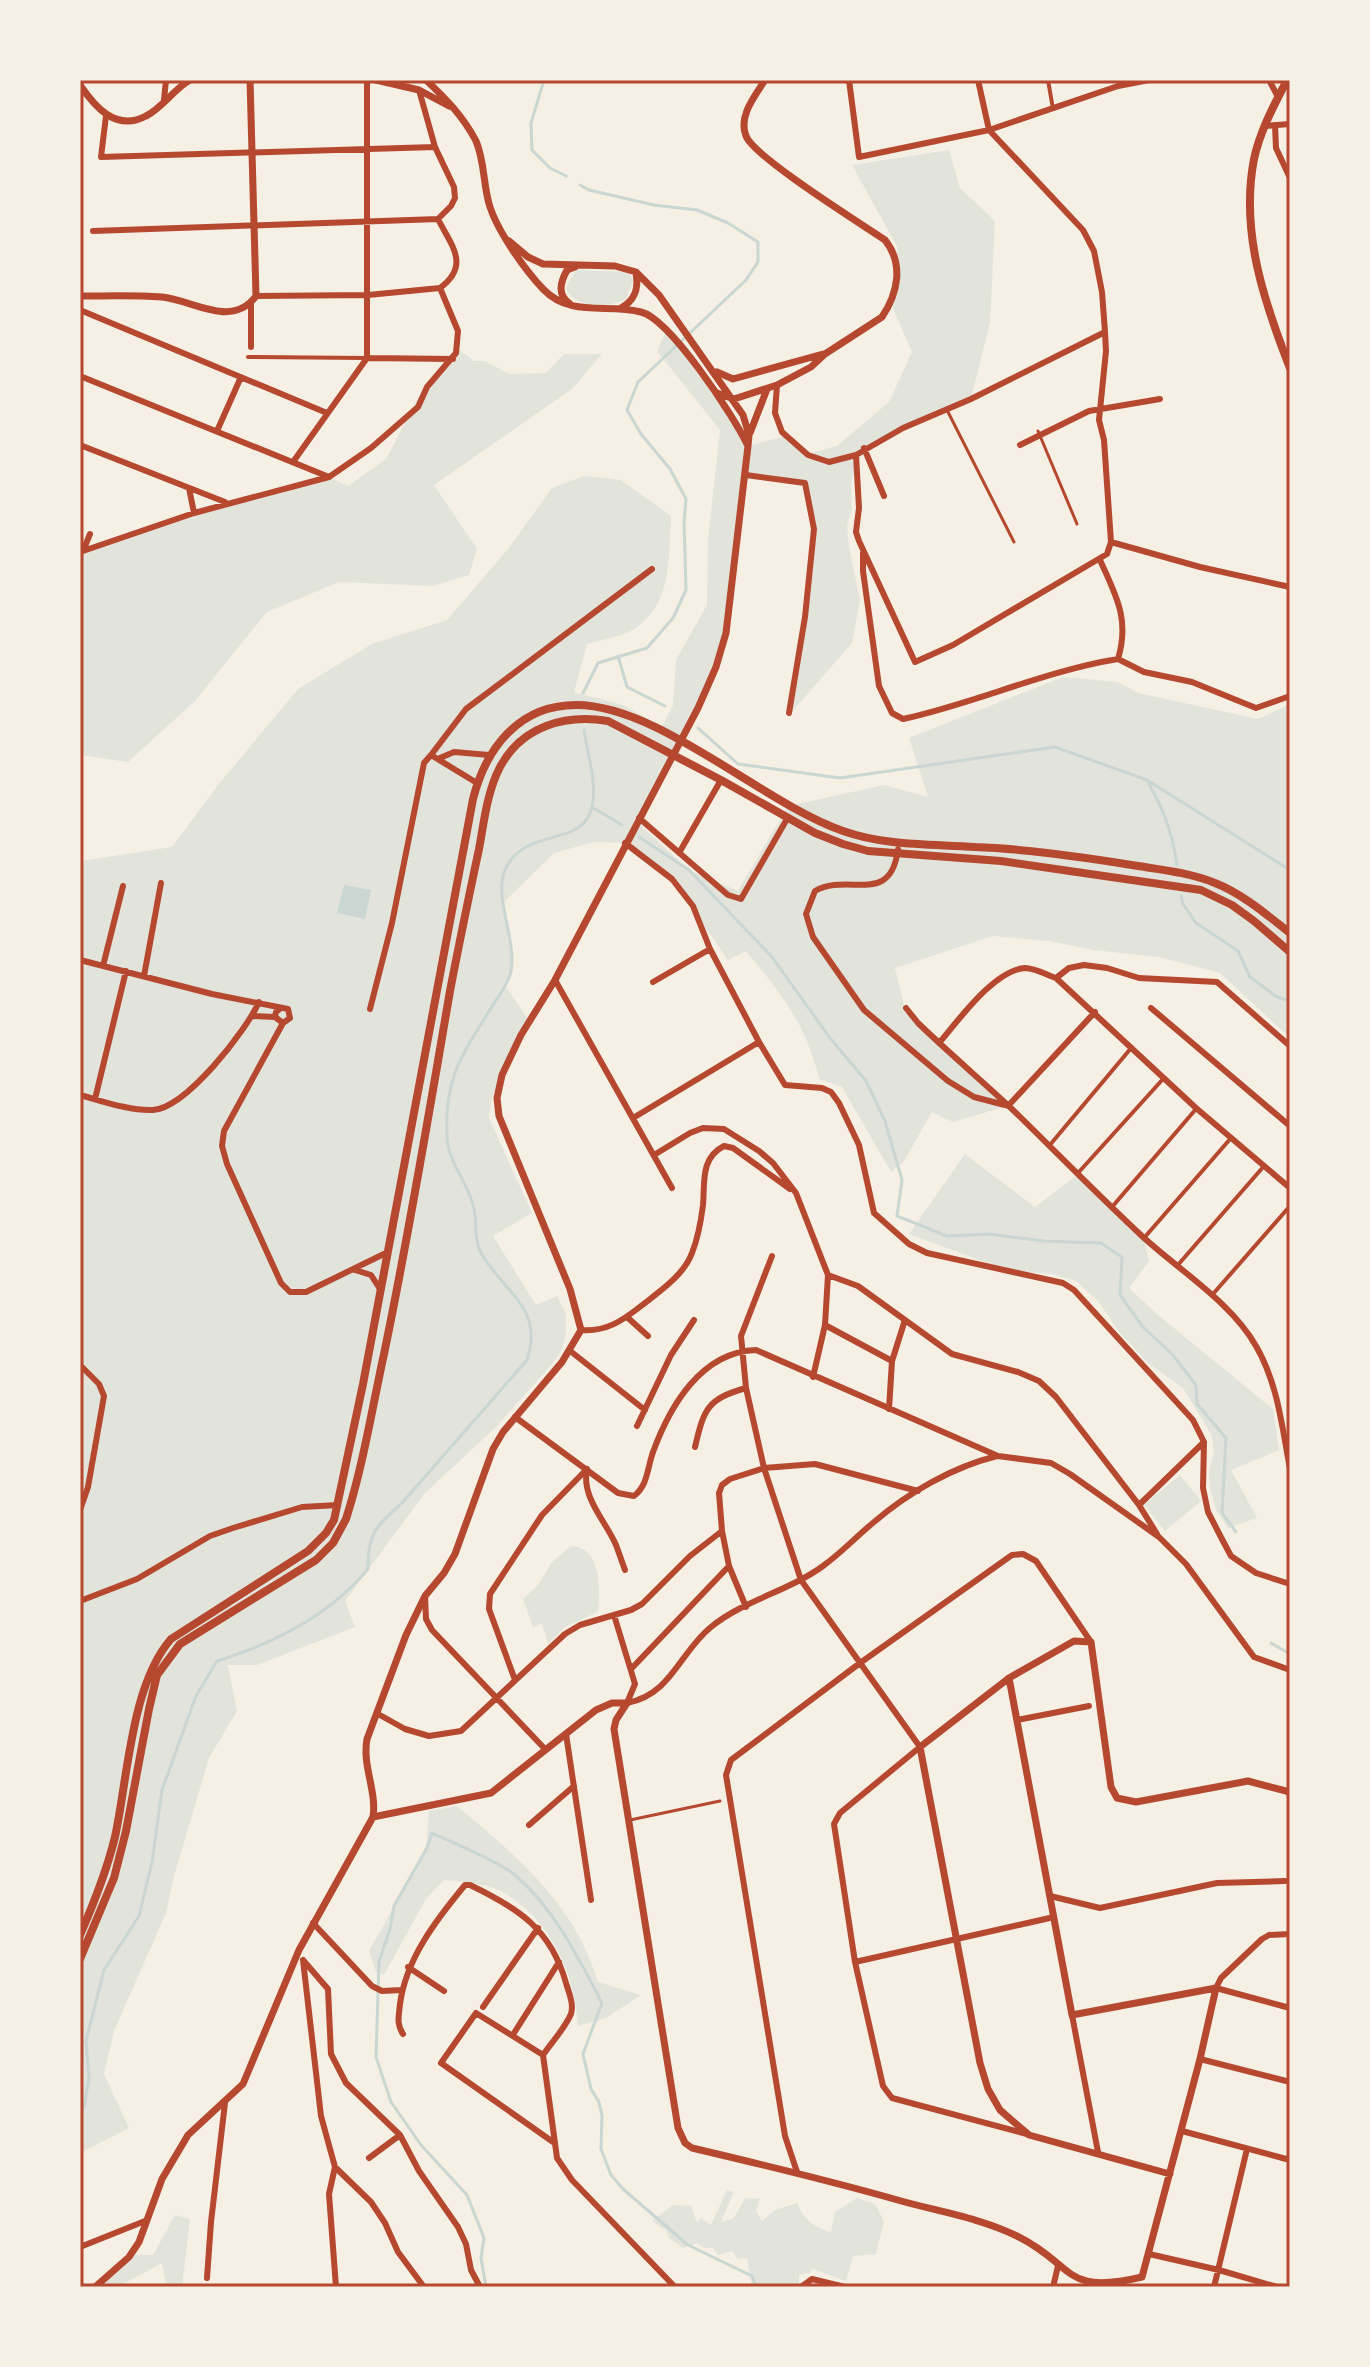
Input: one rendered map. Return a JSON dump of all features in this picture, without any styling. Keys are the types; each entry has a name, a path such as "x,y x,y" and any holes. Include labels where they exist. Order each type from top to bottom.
{"main road":[{"path":"1287,80 1264,126 1250,186 1251,231 1258,273 1273,326 1290,368"},
{"path":"80,1935 96,1898 114,1839 142,1695 160,1652 171,1639 308,1551 326,1533 338,1505 477,783 497,743 527,718 542,711 573,705 613,710 681,741 809,817 845,832 898,843 1005,848 1193,875 1234,892 1290,933"},
{"path":"80,1959 114,1878 157,1675 180,1644 316,1560 333,1543 346,1519 406,1248 459,945 488,802 500,767 526,736 567,719 608,721 721,780 787,819 843,844 868,851 1001,861 1201,890 1243,913 1290,952"}],"street":[{"path":"164,100 166,80"},
{"path":"80,85 106,116 134,121 148,116 190,80"},
{"path":"250,80 254,225 251,347"},
{"path":"293,462 367,358 367,80"},
{"path":"376,80 419,90 458,111"},
{"path":"426,80 458,111 477,145 490,208 523,266 544,290 557,301 575,307 621,308 649,315 667,329 694,364 737,424 748,446"},
{"path":"712,389 734,399 777,385 811,367 825,354 882,317 891,304 896,287 894,252 885,240 788,174 751,144 746,136 745,114 765,80"},
{"path":"849,80 859,157 989,130 1118,83 1149,80"},
{"path":"856,455 859,508 856,532 915,662 953,645 1107,554 1111,542 1099,409 1106,351 1102,292 1094,251 1083,230 989,130 978,80"},
{"path":"1048,80 1053,109"},
{"path":"1269,80 1278,97"},
{"path":"93,231 438,219 455,198 454,187 435,147 419,90"},
{"path":"106,116 101,157 435,147"},
{"path":"1264,126 1290,124"},
{"path":"1275,125 1276,148 1290,178"},
{"path":"80,296 165,297 211,311 231,311 254,299 368,295 440,288 452,280 457,254 438,219"},
{"path":"509,241 528,257 543,264 615,266 636,272 659,295 734,399 749,435"},
{"path":"575,307 563,300 560,289 567,270 577,266"},
{"path":"621,308 633,298 638,285 636,272"},
{"path":"82,551 227,503 329,477 371,448 418,407 427,387 453,359 458,331 440,288"},
{"path":"80,310 327,413"},
{"path":"777,385 774,405 782,432 808,455 829,462 856,455 864,448 1105,332"},
{"path":"712,368 733,379 825,354"},
{"path":"248,357 453,359"},
{"path":"80,376 329,477"},
{"path":"217,431 241,377"},
{"path":"95,2287 129,2257 139,2242 162,2179 176,2153 203,2120 243,2084 252,2068 299,1950 373,1817 375,1804 364,1752 400,1650 425,1596 455,1554 493,1449 581,1330 570,1289 499,1116 497,1098 502,1075 521,1035 555,980 707,689 724,642 749,435 767,389"},
{"path":"1020,445 1089,411 1160,399"},
{"path":"80,445 227,503"},
{"path":"864,448 884,496"},
{"path":"746,475 805,483 814,529 805,617 789,713"},
{"path":"189,488 194,513"},
{"path":"82,551 90,534"},
{"path":"1111,542 1214,571 1290,587"},
{"path":"863,551 879,686 892,713 903,719 941,711 1086,664 1118,659 1144,672 1192,682 1256,708 1290,696"},
{"path":"1100,560 1120,604 1123,625 1118,659"},
{"path":"370,1009 392,923 424,763 466,709 652,569"},
{"path":"440,758 454,752 489,755"},
{"path":"431,755 477,783"},
{"path":"679,853 721,780"},
{"path":"639,817 728,895 741,899 787,819"},
{"path":"625,843 672,879 693,906 710,949 785,1085 822,1088 831,1092 839,1103 859,1145 874,1213 909,1244 927,1253 1063,1283 1074,1290 1193,1420 1204,1442 1203,1488 1208,1512 1231,1556 1256,1573 1290,1584"},
{"path":"898,843 893,872 885,880 862,886 833,885 815,891 806,914 813,937 851,994 886,1031 948,1081 974,1097 1008,1106"},
{"path":"144,976 161,883"},
{"path":"103,966 123,886"},
{"path":"653,982 710,949"},
{"path":"80,960 212,994 288,1009 289,1020 283,1023 224,1131 222,1146 227,1164 281,1283 290,1292 306,1292 388,1252"},
{"path":"1056,978 1069,968 1084,965 1139,978 1217,982 1290,1046"},
{"path":"939,1043 989,987 1013,971 1028,968 1056,978 1196,1108 1290,1188"},
{"path":"95,1099 126,971"},
{"path":"555,980 672,1188"},
{"path":"80,1095 153,1110 179,1102 233,1043 253,1016 259,1002"},
{"path":"275,1017 281,1008"},
{"path":"906,1008 1077,1175 1247,1332 1262,1357 1277,1396 1290,1469"},
{"path":"1151,1008 1290,1126"},
{"path":"1008,1106 1095,1012"},
{"path":"253,1016 275,1017 283,1023"},
{"path":"633,1118 759,1042"},
{"path":"1049,1146 1132,1047"},
{"path":"1077,1175 1164,1078"},
{"path":"1112,1207 1196,1108"},
{"path":"654,1155 703,1128 724,1129 773,1163 796,1193 828,1275 825,1325 813,1377"},
{"path":"1144,1238 1231,1138"},
{"path":"581,1330 607,1329 627,1317 686,1265 700,1227 705,1169 717,1150 724,1146 733,1148 796,1193"},
{"path":"1177,1266 1264,1166"},
{"path":"1211,1296 1290,1206"},
{"path":"772,1256 741,1336 746,1388 764,1468 801,1580 920,1747 980,2063 988,2089 1000,2110 1029,2135"},
{"path":"355,1270 371,1275 380,1289"},
{"path":"828,1275 858,1286 952,1354 1039,1381 1056,1397 1139,1505 1159,1537"},
{"path":"627,1317 648,1336"},
{"path":"637,1426 671,1355 694,1320"},
{"path":"889,1409 892,1361 905,1320"},
{"path":"825,1325 892,1361"},
{"path":"569,1350 645,1410"},
{"path":"515,1417 626,1496 634,1496 643,1489 666,1421 693,1381 712,1364 741,1350 756,1350 998,1456 1051,1463 1159,1537 1186,1564 1254,1657 1290,1670"},
{"path":"80,1365 99,1384 104,1396 88,1487 80,1510"},
{"path":"695,1447 711,1402 727,1393 746,1388"},
{"path":"1139,1505 1204,1442"},
{"path":"373,1817 491,1793 603,1706 648,1697 659,1690 708,1630 725,1617 824,1566 877,1519 918,1491 969,1463 998,1456"},
{"path":"746,1607 729,1566 722,1531 719,1493 722,1485 730,1479 764,1468 815,1464 918,1491"},
{"path":"587,1469 587,1491 625,1570"},
{"path":"515,1680 489,1609 490,1594 542,1515 587,1469"},
{"path":"80,1601 137,1579 210,1536 302,1507 338,1505"},
{"path":"378,1714 405,1729 429,1736 461,1731 565,1634 580,1625 642,1604 690,1556 722,1531"},
{"path":"797,2172 785,2136 726,1775 731,1760 742,1751 1005,1559 1023,1554 1036,1561 1091,1642 1111,1787 1117,1798 1136,1802 1253,1781 1290,1792"},
{"path":"632,1668 729,1566"},
{"path":"425,1596 426,1619 432,1630 496,1701 545,1749"},
{"path":"614,1615 635,1684 614,1729 678,2128 685,2143 692,2148 970,2218 1017,2236 1073,2277 1091,2284 1116,2283 1142,2277"},
{"path":"1091,1642 1074,1641 1009,1678 840,1813 836,1819 855,1962 883,2086 892,2098 1170,2174"},
{"path":"1009,1678 1098,2152"},
{"path":"1017,1720 1089,1706"},
{"path":"566,1734 591,1900"},
{"path":"529,1825 574,1786"},
{"path":"1050,1896 1100,1908 1217,1883 1285,1881"},
{"path":"403,2034 398,2022 408,1967 465,1885 503,1901 538,1928 560,1961 572,2010 543,2055 557,2158 572,2180 675,2287"},
{"path":"855,1962 1054,1917"},
{"path":"313,1923 372,1986 382,1991 402,1990"},
{"path":"483,2007 538,1928"},
{"path":"1141,2287 1216,1988 1221,1978 1249,1949 1269,1935 1290,1934"},
{"path":"299,1950 303,1960 321,2116 335,2167 329,2194 336,2287"},
{"path":"303,1960 328,1989 331,2054 346,2083 400,2135 419,2171 458,2227 466,2244 471,2270 480,2287"},
{"path":"514,2033 560,1961"},
{"path":"408,1967 444,1991"},
{"path":"1072,2015 1216,1988 1290,2008"},
{"path":"543,2055 476,2013 441,2063 553,2142"},
{"path":"1200,2059 1290,2082"},
{"path":"207,2278 225,2103"},
{"path":"1182,2131 1290,2160"},
{"path":"369,2158 400,2135"},
{"path":"1214,2287 1247,2149"},
{"path":"335,2167 371,2202 398,2252 424,2287"},
{"path":"80,2247 145,2221"},
{"path":"1149,2254 1277,2287"},
{"path":"1053,2287 1058,2266"},
{"path":"801,2287 812,2279 845,2287"}],"lane":[{"path":"946,408 1014,542"},
{"path":"1039,433 1077,524"},
{"path":"629,1820 720,1801"}],"shaded area":[{"path":"949,150 960,188 995,221 990,322 971,399 864,449 851,481 852,510 847,524 860,600 852,643 791,713 814,529 804,483 746,475 730,607 707,689 637,822 689,870 738,891 788,806 884,785 928,797 909,738 1063,677 1118,682 1138,693 1258,719 1290,704 1290,1038 1220,973 1159,957 993,936 895,968 905,1008 1008,1106 953,1122 932,1112 904,1161 891,1172 842,1087 819,1079 800,1026 770,981 746,951 728,960 672,879 625,843 594,842 554,853 503,903 512,955 505,985 528,1019 492,1097 489,1118 532,1213 493,1236 536,1305 557,1296 566,1314 562,1349 496,1427 425,1493 345,1601 355,1627 257,1665 228,1665 237,1711 209,1758 166,1913 114,2031 104,2074 129,2128 80,2153 80,861 172,847 218,785 298,689 372,644 447,620 508,549 552,488 584,476 621,480 671,516 670,547 666,578 656,607 634,629 587,644 574,692 623,705 662,727 673,705 676,660 707,605 708,539 720,430 657,351 667,329 737,424 748,446 789,435 808,454 837,446 889,402 912,352 891,304 898,248 852,165"},
{"path":"576,270 629,272 633,281 626,299 592,305 576,300 566,288"},
{"path":"458,349 474,361 485,361 509,374 546,373 564,354 602,354 572,389 434,485 477,549 469,575 433,586 339,582 267,612 195,701 128,762 80,755 80,552 118,537 329,477 348,486 386,459 418,398"},
{"path":"344,885 371,890 365,919 337,913"},
{"path":"965,1154 1035,1207 1077,1175 1144,1238 1149,1261 1129,1288 1273,1409 1279,1450 1231,1470 1257,1518 1228,1528 1216,1510 1210,1488 1209,1470 1214,1453 1212,1436 1183,1388 1148,1363 1120,1333 1098,1301 1076,1281 1051,1274 1006,1270 909,1234"},
{"path":"1180,1475 1201,1501 1165,1531 1144,1505"},
{"path":"571,1546 581,1548 594,1562 599,1582 598,1612 565,1627 548,1644 542,1623 533,1627 523,1599 539,1584 551,1563"},
{"path":"457,1806 522,1863 559,1905 588,1954 598,1982 641,1995 606,2018 578,2026 566,1968 558,1950 535,1918 505,1893 491,1887 444,1880 426,1899 384,1975 376,1972 369,1951 426,1849 429,1811"},
{"path":"727,2190 734,2192 721,2222 734,2218 745,2198 760,2199 756,2211 762,2221 775,2210 797,2203 810,2222 831,2232 835,2212 857,2198 875,2204 884,2221 876,2254 853,2256 846,2281 812,2269 810,2273 799,2275 799,2285 796,2287 752,2287 747,2258 738,2259 732,2251 718,2255 713,2248 704,2248 697,2243 683,2248 652,2221 673,2205 691,2206 697,2223 701,2218 711,2225"},
{"path":"175,2215 190,2219 182,2287 167,2287 162,2263 118,2287 99,2287 136,2255 153,2255"}],"waterway":[{"path":"544,80 531,123 532,150 550,168 566,176"},
{"path":"580,185 589,190 654,205 697,210 728,223 758,242 758,262 746,280 638,382 627,410 641,434 670,469 686,499 686,590 673,618 647,648 598,663 583,693"},
{"path":"618,656 627,687 665,706"},
{"path":"698,728 738,764 840,778 1055,747 1147,780 1290,870"},
{"path":"80,2112 84,2107 89,2078 86,2041 104,1970 139,1916 152,1862 162,1790 196,1696 217,1661 299,1626 353,1585 368,1569 369,1547 380,1524 527,1360 531,1342 526,1313 480,1251 471,1200 448,1146 447,1116 457,1068 506,985 511,971 511,946 502,892 505,870 515,856 527,847 568,833 580,827 588,817 593,801 593,784 584,730"},
{"path":"1149,784 1167,823 1177,865"},
{"path":"592,807 622,825"},
{"path":"639,837 689,870 772,957 830,1038 866,1081 885,1121 902,1180 897,1216 947,1236 989,1234 1044,1241 1101,1243 1122,1257 1120,1295 1143,1327 1172,1354 1196,1385 1197,1404 1226,1438 1222,1513 1236,1532"},
{"path":"1181,896 1196,923 1238,951 1250,977 1277,997 1290,1001"},
{"path":"1271,1643 1290,1654"},
{"path":"486,2287 481,2258 484,2238 467,2195 421,2145 391,2102 376,2057 379,1962 394,1906 427,1848 432,1833 498,1864 529,1888 564,1935 602,2003 583,2054 591,2089 599,2102 602,2116 601,2149 611,2175 688,2245 752,2276 756,2287"}]}
